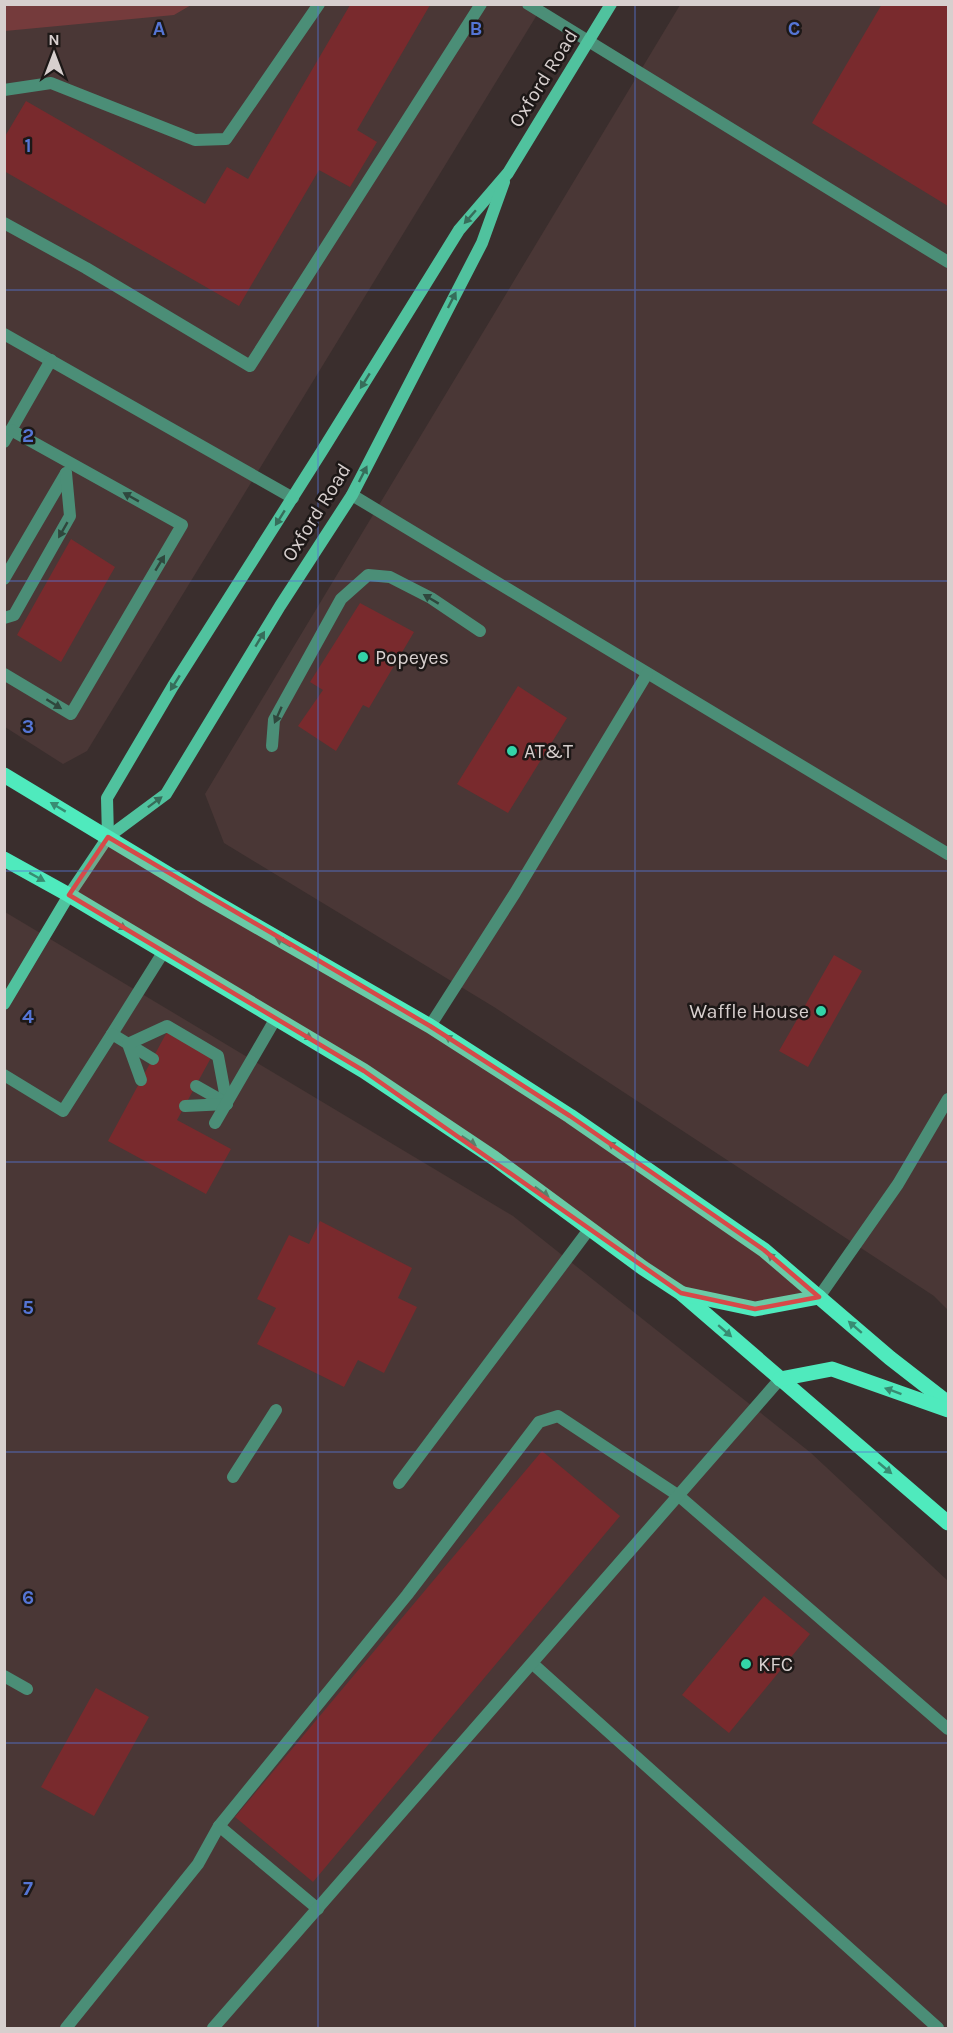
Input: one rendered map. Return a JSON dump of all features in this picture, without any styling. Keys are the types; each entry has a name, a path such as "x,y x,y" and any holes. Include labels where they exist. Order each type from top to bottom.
{"main road":[{"path":"4,775 206,897 430,1026 580,1122 764,1250 895,1362 948,1403"},
{"path":"4,859 69,895 364,1071 494,1158 643,1268 681,1293 948,1522"},
{"path":"681,1293 755,1309 819,1297"},
{"path":"780,1379 832,1369 948,1410"}],"street":[{"name":"Oxford Road","path":"108,837 107,798 173,686 459,230 508,173 611,4"},
{"name":"Oxford Road","path":"4,1004 69,895 108,837 166,794 280,606 352,495 482,243 508,173"}],"lane":[{"path":"4,90 51,82 195,140 226,139 319,4"},
{"path":"4,223 86,268 250,366 481,4"},
{"path":"528,4 588,43 948,262"},
{"path":"4,334 293,498"},
{"path":"4,442 51,360"},
{"path":"4,674 71,714 182,525 68,469 11,430"},
{"path":"4,579 68,469"},
{"path":"4,618 14,615 70,516 68,469"},
{"path":"352,495 948,854"},
{"path":"272,746 274,720 341,599 368,576 390,577 431,598 480,631"},
{"path":"430,1026 515,893 647,674"},
{"path":"4,1074 63,1111 164,951"},
{"path":"215,1123 276,1018"},
{"path":"128,1044 167,1026 218,1056 227,1104"},
{"path":"112,1034 153,1059"},
{"path":"128,1044 141,1080"},
{"path":"196,1086 227,1104"},
{"path":"819,1297 898,1184 948,1099"},
{"path":"185,1106 227,1104"},
{"path":"399,1483 590,1228"},
{"path":"213,2028 780,1379"},
{"path":"233,1478 276,1410"},
{"path":"66,2028 198,1864 219,1826 407,1595 539,1422 558,1416 679,1496 948,1729"},
{"path":"533,1664 938,2028"},
{"path":"4,1676 27,1689"},
{"path":"219,1826 318,1909"}],"highlighted area":[{"path":"108,837 430,1026 570,1116 764,1250 819,1297 755,1309 681,1293 364,1071 69,895"}],"shaded area":[{"path":"5,4 191,5 174,15 5,31"},
{"path":"4,5 543,5 87,751 63,764 5,727"},
{"path":"680,5 948,5 948,1310 934,1296 494,1007 224,843 205,794"},
{"path":"5,912 513,1216 811,1453 948,1581 948,2028 5,2028"}],"building":[{"path":"882,4 948,4 948,206 812,123"},
{"path":"350,5 430,5 357,130 377,142 350,187 319,170 239,306 4,171 4,138 26,101 205,204 227,167 248,179"},
{"path":"71,539 115,567 61,662 17,635"},
{"name":"Popeyes","path":"360,603 414,632 369,708 363,705 336,751 298,726 323,690 310,682"},
{"name":"AT&T","path":"518,686 567,718 508,813 457,784"},
{"name":"Waffle House","path":"834,955 862,971 808,1067 779,1051"},
{"path":"168,1030 213,1054 177,1120 231,1149 206,1194 108,1141"},
{"path":"320,1221 412,1268 398,1298 417,1307 384,1373 358,1360 344,1387 257,1344 276,1308 257,1299 289,1235 309,1244"},
{"path":"542,1451 620,1516 313,1882 235,1817"},
{"name":"KFC","path":"764,1596 810,1634 729,1733 682,1695"},
{"path":"96,1688 149,1717 94,1816 41,1787"}],"place":[{"name":"Popeyes","path":"363,657"},
{"name":"AT&T","path":"512,751"},
{"name":"Waffle House","path":"821,1011"},
{"name":"KFC","path":"746,1664"}]}
